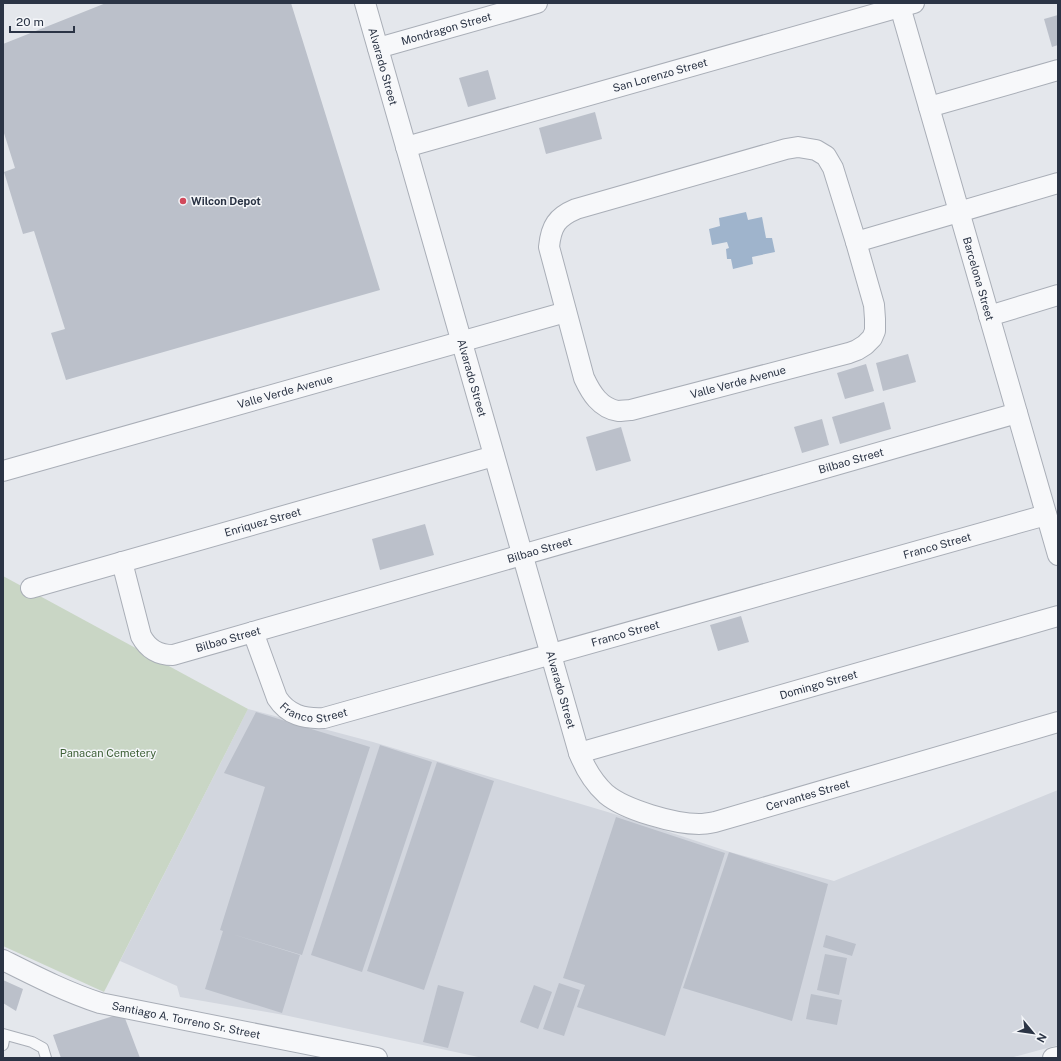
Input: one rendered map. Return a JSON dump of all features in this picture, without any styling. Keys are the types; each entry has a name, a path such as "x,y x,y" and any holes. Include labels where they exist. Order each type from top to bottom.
{"street":[{"name":"Alvarado Street","path":"365,3 579,754"},
{"name":"Mondragon Street","path":"378,48 537,3"},
{"name":"Barcelona Street","path":"904,4 929,107 1058,555"},
{"name":"San Lorenzo Street","path":"406,147 904,4"},
{"path":"929,107 1058,70"},
{"name":"Valle Verde Avenue","path":"798,147 816,150 826,156 833,168 874,305 875,331 872,338 865,345 849,353 631,410 618,411 607,407 598,401 591,392 584,378 566,312 549,247 550,238 554,228 559,219 566,213 786,149 798,147"},
{"path":"856,242 1058,183"},
{"path":"989,316 1058,295"},
{"name":"Valle Verde Avenue","path":"3,471 566,312"},
{"name":"Bilbao Street","path":"122,562 141,636 144,642 153,650 165,655 173,655 1017,413"},
{"name":"Enriquez Street","path":"31,588 494,456"},
{"name":"Franco Street","path":"253,632 277,698 281,704 287,710 304,717 316,719 324,718 1046,514"},
{"name":"Domingo Street","path":"579,754 1058,616"},
{"name":"Cervantes Street","path":"579,754 585,768 607,795 621,803 650,815 678,822 699,824 715,822 1058,722"},
{"name":"Santiago A. Torreno Sr. Street","path":"3,960 54,986 100,1003 377,1058"},
{"path":"1054,1058 1058,1057"}],"lane":[{"path":"4,1038 32,1042 43,1048 46,1058"}],"shaded area":[{"path":"248,709 373,742 611,813 730,852 834,881 1058,790 1058,1045 1010,1058 483,1058 284,1015 180,997 177,986 120,961"}],"green space":[{"name":"Panacan Cemetery","path":"3,576 248,709 104,992 3,946"}],"water":[{"path":"746,212 748,220 762,217 766,238 772,238 775,252 752,257 753,264 733,269 731,259 727,259 726,249 729,248 727,242 712,245 709,229 720,226 719,218"}],"building":[{"name":"Wilcon Depot","path":"106,3 291,3 380,290 66,380 51,333 65,329 34,231 23,234 4,172 15,168 3,130 3,44"},
{"path":"1058,15 1058,45 1052,47 1044,19"},
{"path":"488,70 496,99 468,107 459,78"},
{"path":"595,112 602,139 546,154 539,128"},
{"path":"908,354 916,382 883,391 876,363"},
{"path":"866,364 874,391 845,399 837,373"},
{"path":"884,402 891,429 840,444 832,417"},
{"path":"822,419 829,445 802,453 794,427"},
{"path":"621,427 631,461 596,471 586,437"},
{"path":"425,524 434,555 380,570 372,539"},
{"path":"741,616 749,642 718,651 710,625"},
{"path":"256,712 370,747 302,955 232,934 300,955 282,1013 205,989 223,931 220,930 265,787 224,773"},
{"path":"380,745 432,762 362,972 311,955"},
{"path":"437,762 494,781 424,990 367,971"},
{"path":"616,817 725,853 665,1036 577,1007 585,985 563,978"},
{"path":"729,852 828,884 792,1021 683,988"},
{"path":"826,935 856,944 852,956 823,947"},
{"path":"825,954 847,958 839,995 817,990"},
{"path":"3,980 23,989 16,1011 3,1003"},
{"path":"559,983 580,990 564,1036 543,1029"},
{"path":"438,985 464,992 448,1048 423,1042"},
{"path":"534,985 552,992 538,1029 520,1022"},
{"path":"811,994 842,1000 837,1025 806,1019"},
{"path":"123,1013 140,1058 61,1058 53,1035"}],"place":[{"name":"Wilcon Depot","path":"183,201"}]}
